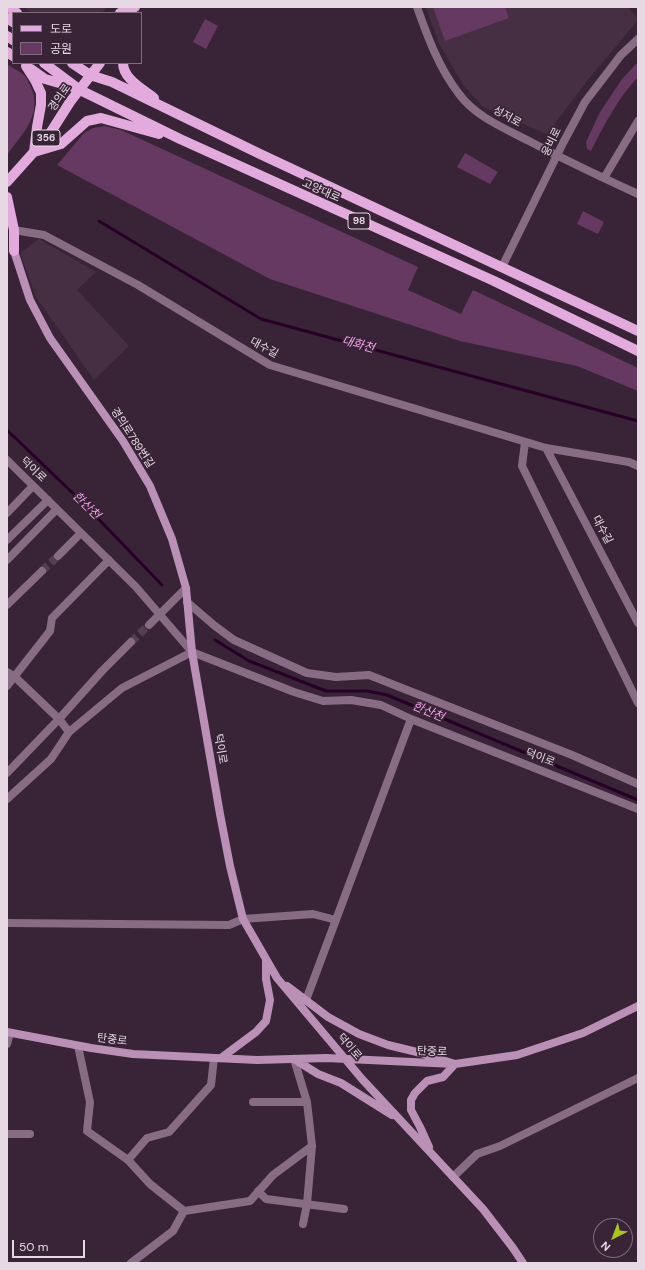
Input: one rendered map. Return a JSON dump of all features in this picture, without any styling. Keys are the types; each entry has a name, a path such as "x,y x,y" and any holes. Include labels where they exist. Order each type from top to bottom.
{"main road":[{"path":"123,12 136,7"},
{"path":"24,64 45,79 80,90"},
{"path":"24,64 36,80 41,94 41,105 34,152 61,144 87,121 101,118 180,140"},
{"name":"고양대로","path":"45,64 80,90 180,140 494,281 638,351"},
{"name":"고양대로","path":"74,64 90,75 112,82 260,154 638,331"},
{"path":"80,64 90,75"},
{"name":"경의로","path":"8,179 49,135 99,64"},
{"path":"123,64 130,80 155,98 190,119 260,154"},
{"path":"7,197 14,230 10,247"},
{"name":"경의로789번길","path":"10,247 30,300 50,338 123,441 150,486 172,539 186,588 192,652"},
{"name":"덕이로","path":"192,652 220,814 230,866 243,919 277,978 345,1060 483,1209 523,1263"},
{"path":"218,1058 256,1032 266,1021 270,1000 266,979 266,959"},
{"path":"277,978 328,1017 359,1034 388,1045 421,1053 455,1064 443,1077 427,1080 415,1093 411,1100 411,1110 430,1152"},
{"name":"탄중로","path":"8,1030 78,1046 133,1054 257,1060 326,1058 455,1064 517,1055 583,1033 638,1006"},
{"path":"294,1059 318,1074 341,1083 402,1122"}],"street":[{"name":"성저로","path":"417,7 431,46 442,67 459,95 477,113 557,156 638,194"},
{"name":"웅비로","path":"502,267 585,102 621,55 638,39"},
{"path":"604,178 638,121"},
{"name":"대수길","path":"14,230 44,235 138,286 270,365 546,448 629,462 638,466"},
{"path":"525,442 522,466 638,703"},
{"name":"대수길","path":"546,448 638,623"},
{"name":"덕이로","path":"7,460 136,587 192,652 294,692 323,701 351,700 381,705 411,719 638,809"},
{"path":"7,513 33,486"},
{"path":"7,540 48,500"},
{"path":"7,560 57,509"},
{"path":"58,556 81,533"},
{"path":"7,686 15,678 50,631 52,618 109,560"},
{"path":"7,606 42,571"},
{"path":"149,625 186,588"},
{"path":"187,602 234,640 307,673 336,677 369,675 572,755 638,784"},
{"path":"8,771 131,642"},
{"path":"7,799 51,759 69,732 122,688 192,652"},
{"path":"7,672 59,719 69,732"},
{"path":"306,1000 411,719"},
{"path":"7,923 229,925 243,919 313,914 336,920"},
{"path":"7,1044 8,1030"},
{"path":"78,1046 90,1102 87,1131 128,1160 150,1184 184,1211 250,1201 272,1175 312,1146"},
{"path":"128,1160 147,1138 169,1132 211,1085 218,1058"},
{"path":"294,1059 307,1102 312,1146 307,1204 303,1224"},
{"path":"453,1177 477,1154 500,1146 638,1078"},
{"path":"253,1102 307,1102"},
{"path":"7,1134 30,1134"},
{"path":"258,1191 266,1199 344,1209"},
{"path":"131,1263 173,1231 184,1211"}],"shaded area":[{"path":"23,7 107,7 103,12 30,12"},
{"path":"426,7 628,7 638,20 587,81 547,134 483,107 464,86 439,44"},
{"path":"39,239 96,272 77,290 129,346 94,380 36,297 20,253"}],"green space":[{"path":"433,7 505,7 509,18 445,41"},
{"path":"205,19 218,26 206,49 193,42"},
{"path":"638,62 638,77 618,103 591,151 587,149 586,142 600,112 622,79"},
{"path":"7,64 25,76 32,90 34,108 32,117 24,132 7,155"},
{"path":"105,126 121,130 418,267 408,290 461,314 473,290 638,368 638,391 577,366 460,341 270,279 57,165 84,133 93,128"},
{"path":"465,153 498,172 490,184 457,167"},
{"path":"583,211 604,222 598,234 577,224"}],"waterway":[{"name":"대화천","path":"99,221 261,319 638,421"},
{"name":"한산천","path":"7,430 83,503 162,585"},
{"name":"한산천","path":"215,640 249,661 326,691 367,691 387,695 638,800"}],"tunnel":[{"path":"42,571 58,556"},
{"path":"131,642 149,625"}]}
